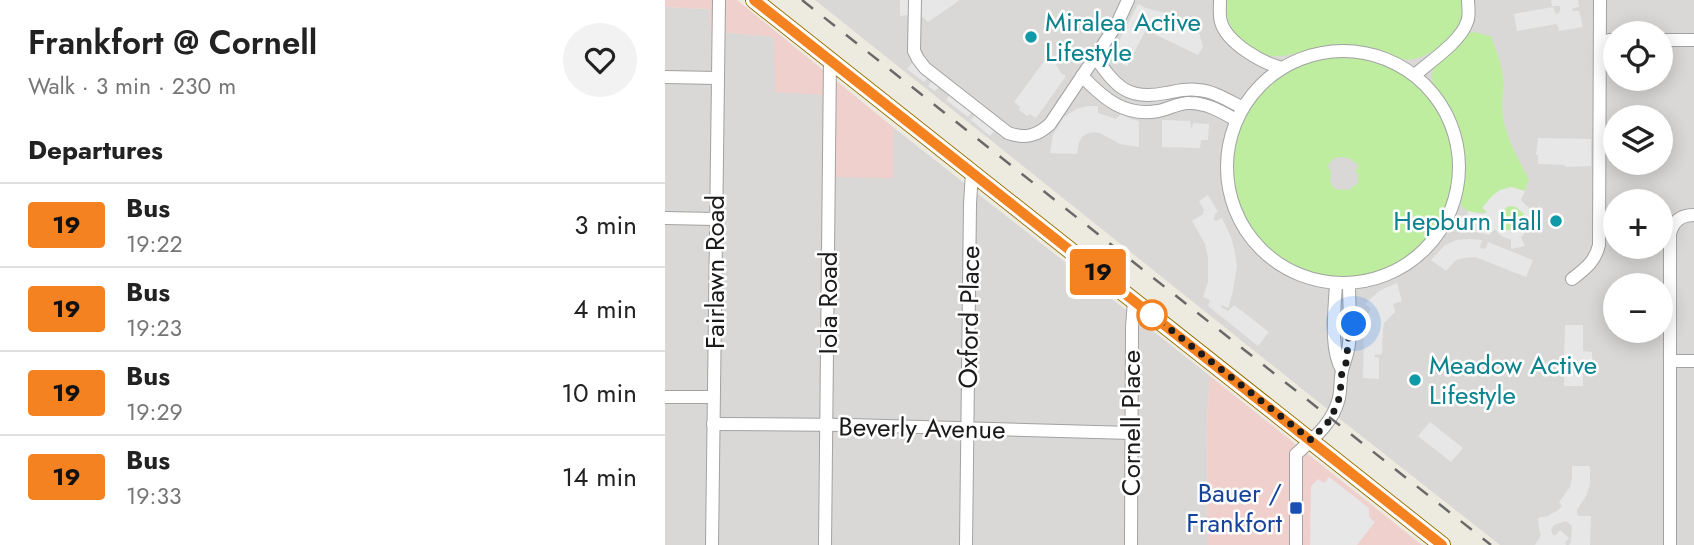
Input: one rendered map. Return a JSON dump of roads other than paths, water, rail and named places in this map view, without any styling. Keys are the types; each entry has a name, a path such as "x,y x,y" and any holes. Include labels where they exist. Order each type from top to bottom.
{"main road":[{"path":"754,0 1442,545"}],"street":[{"name":"Fairlawn Road","path":"712,545 719,0"},
{"path":"915,0 914,51 918,59 925,68 1008,133 1018,136 1042,132 1050,124 1117,24 1128,0"},
{"path":"1220,0 1221,22 1234,42 1282,68"},
{"path":"1416,74 1454,42 1468,22 1468,0"},
{"path":"1572,279 1591,263 1599,244 1600,0"},
{"path":"1673,40 1694,40"},
{"path":"1323,52 1367,52 1388,58 1416,74 1439,100 1449,118 1459,159 1459,179 1451,211 1438,234 1417,258 1376,279 1360,283 1345,285 1307,278 1273,262 1247,234 1231,200 1227,181 1229,144 1236,120 1254,93 1282,68 1323,52"},
{"path":"1095,57 1115,82 1133,94 1144,96 1195,89 1221,96 1243,108"},
{"name":"Iola Road","path":"825,545 830,60"},
{"path":"1082,76 1108,101 1123,108 1147,113 1191,103 1216,109 1236,120"},
{"path":"665,78 717,78"},
{"name":"Oxford Place","path":"966,545 972,172"},
{"path":"1670,545 1670,234 1678,219 1690,215"},
{"path":"665,218 715,219"},
{"path":"1342,370 1337,362 1335,299 1345,285"},
{"path":"1296,545 1296,454 1329,421 1340,395 1349,335 1345,285"},
{"name":"Cornell Place","path":"1131,545 1134,301"},
{"path":"1670,360 1694,360"},
{"path":"665,397 713,397"},
{"name":"Beverly Avenue","path":"713,424 1131,433"}],"railway":[{"path":"802,0 1491,545"}],"place":[{"name":"Miralea Active Lifestyle","path":"1031,37"},
{"name":"Hepburn Hall","path":"1556,221"},
{"name":"Meadow Active Lifestyle","path":"1415,380"},
{"name":"Bauer / Frankfort","path":"1296,508"}]}
